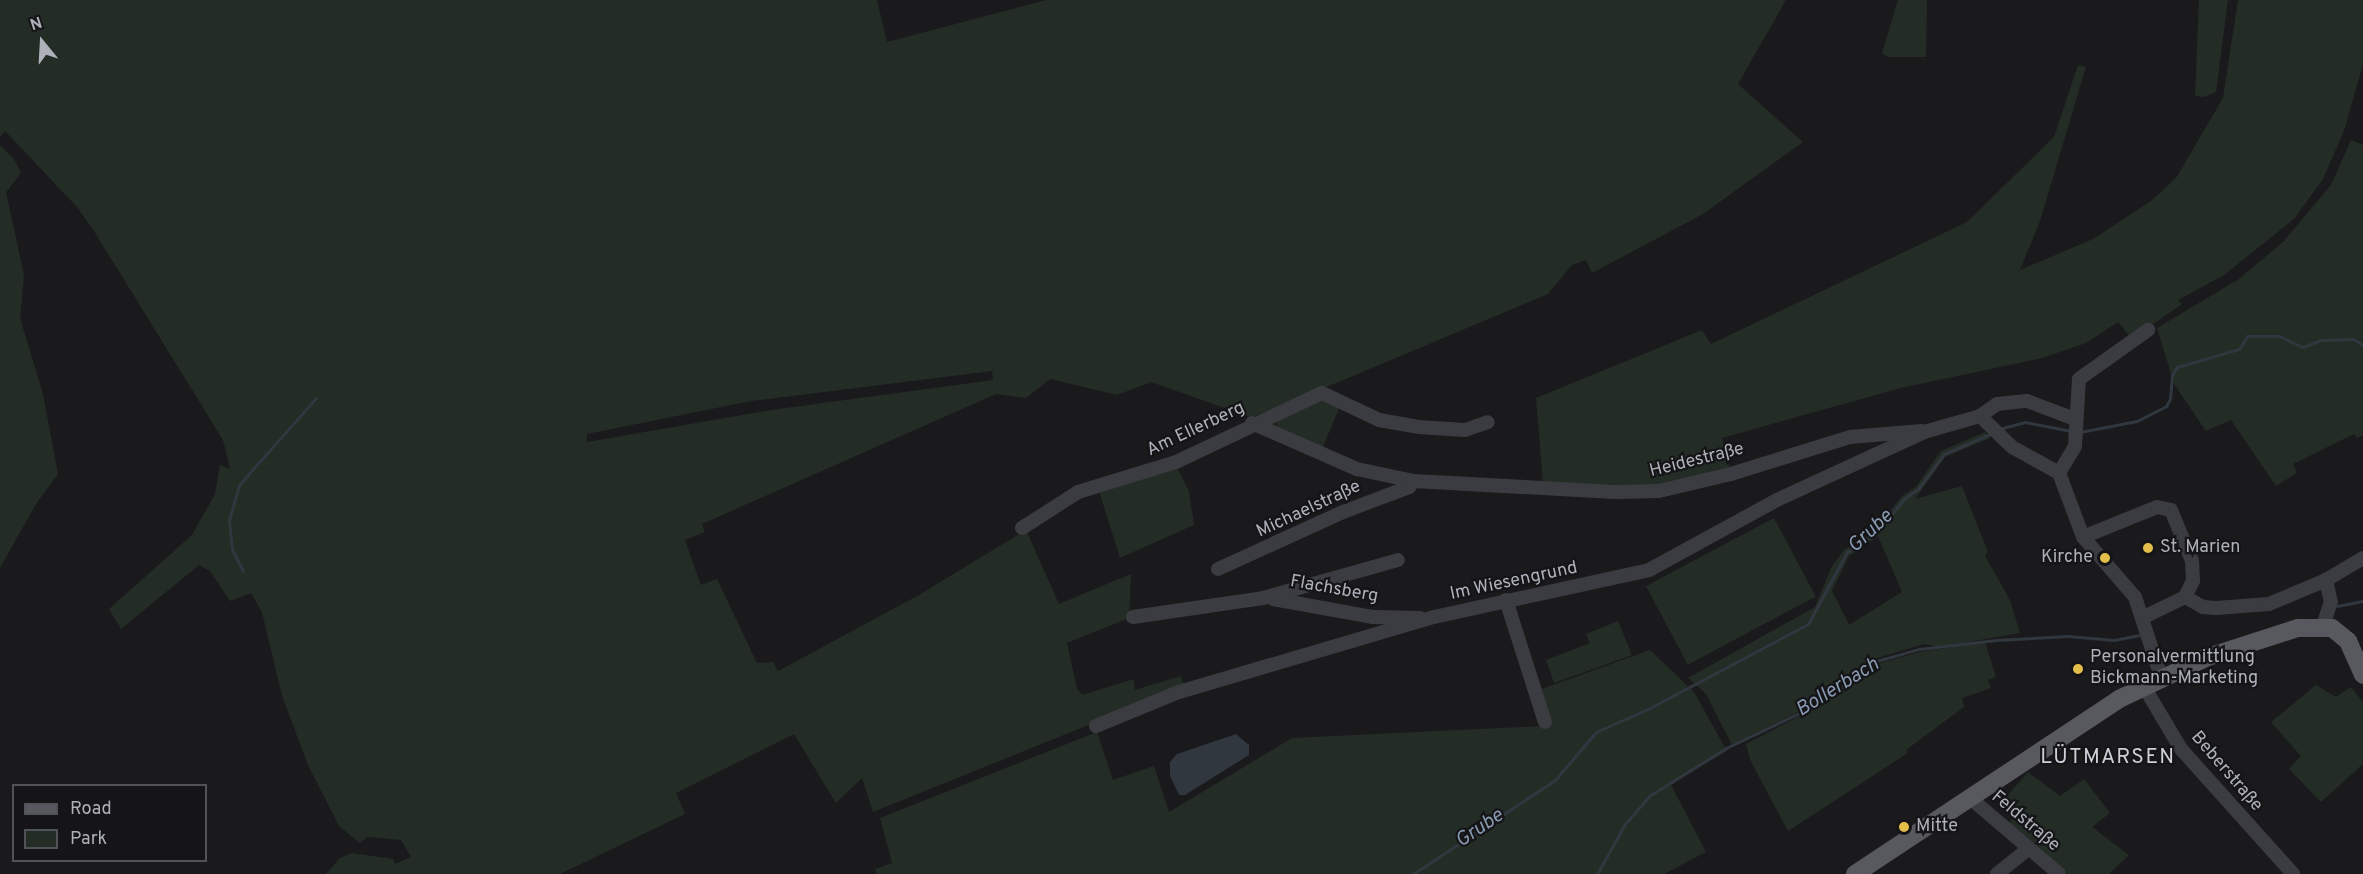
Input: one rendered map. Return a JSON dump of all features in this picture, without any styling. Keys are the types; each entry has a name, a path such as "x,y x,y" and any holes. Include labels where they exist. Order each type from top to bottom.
{"main road":[{"path":"1855,874 1969,797 2143,685 2208,657 2289,631 2309,627 2339,631 2349,640 2363,676"}],"street":[{"path":"2059,472 2073,454 2079,379 2148,330"},
{"name":"Am Ellerberg","path":"1022,528 1078,492 1176,462 1252,423 1322,393 1379,420 1465,430 1488,422"},
{"name":"Heidestraße","path":"1252,423 1357,469 1413,482 1619,492 1659,491 1731,474 1824,442 1896,431 1924,432 1984,421 1996,405 2027,400 2075,428"},
{"path":"1984,421 2000,437 2059,472 2084,537 2121,576 2135,597 2161,677"},
{"name":"Im Wiesengrund","path":"1096,726 1179,692 1434,618 1506,600 1649,570 1778,500 1924,432"},
{"name":"Michaelstraße","path":"1218,570 1343,512 1409,487 1413,482"},
{"path":"2084,537 2166,507 2171,510 2192,561 2193,581 2185,597 2142,618"},
{"path":"2185,597 2203,607 2269,604 2326,580 2363,558"},
{"name":"Flachsberg","path":"1133,617 1263,598 1398,560"},
{"path":"2322,629 2331,602 2326,580"},
{"name":"Flachsberg","path":"1263,598 1294,600 1373,617 1434,618"},
{"path":"1506,600 1545,722"},
{"name":"Beberstraße","path":"2143,685 2181,748 2292,874"},
{"name":"Feldstraße","path":"1969,797 2059,874"},
{"path":"1997,874 2028,849"}],"green space":[{"path":"0,0 877,0 887,42 1046,0 1786,0 1738,84 1803,142 1703,214 1592,273 1586,260 1572,265 1548,294 1260,415 1250,417 1151,382 1117,395 1050,379 1026,398 996,394 702,524 705,532 685,540 701,585 717,579 757,663 773,662 778,671 919,595 1026,530 1059,604 1131,574 1129,618 1067,643 1077,689 1082,695 1134,679 1135,690 1180,676 1185,686 873,812 862,778 836,803 794,734 676,793 685,814 560,874 326,874 340,858 352,853 393,859 395,864 411,857 401,840 367,837 360,843 339,826 308,765 282,696 262,612 251,593 230,601 210,571 199,565 121,629 109,609 192,535 215,494 220,465 230,469 223,440 94,231 77,207 5,131 0,137","holes":["992,371 993,380 771,410 587,442 587,434 751,401"]},
{"path":"1898,0 1927,0 1926,57 1888,57 1882,53"},
{"path":"2199,0 2228,0 2216,92 2204,97 2195,96"},
{"path":"2238,0 2363,0 2363,64 2344,131 2323,179 2294,219 2224,275 2178,300 2182,304 2132,339 2118,322 2086,343 2042,358 1901,388 1722,438 1730,469 1658,486 1543,483 1536,398 1702,330 1711,344 1967,222 2054,137 2078,65 2086,67 2040,221 2020,270 2093,239 2151,201 2176,178 2223,98"},
{"path":"2351,140 2363,145 2363,435 2357,438 2354,434 2293,464 2297,473 2276,486 2231,420 2206,431 2174,384 2157,328 2239,279 2284,241 2331,185"},
{"path":"0,145 14,159 21,173 6,192 24,275 20,318 43,394 58,474 36,504 0,568"},
{"path":"1321,400 1340,406 1322,449 1276,429 1278,417"},
{"path":"1985,432 1990,438 1945,457 1915,499 1962,486 1988,552 1985,556 2010,600 2020,633 1940,647 1924,644 1871,660 1830,686 1812,705 1732,745 1706,694 1688,678 1815,607 1832,566 1844,550 1875,530 1902,496 1916,487 1941,451","holes":["1878,536 1902,592 1849,625 1832,591 1849,556"]},
{"path":"1177,468 1189,491 1194,525 1120,558 1099,491"},
{"path":"1774,518 1816,597 1688,665 1646,586"},
{"path":"1618,621 1632,655 1554,683 1546,660 1590,643 1586,634"},
{"path":"1985,642 1996,677 1988,680 1991,688 1962,698 1964,707 1906,750 1908,753 1788,831 1750,760 1746,744 1815,708 1834,690 1873,665 1920,652"},
{"path":"1650,650 1694,692 1727,751 1670,783 1706,852 1664,874 877,874 875,869 892,863 880,818 1097,732 1113,780 1154,766 1169,812 1292,738 1543,726 1539,690"},
{"path":"2316,685 2336,697 2351,687 2363,702 2363,764 2321,802 2289,769 2301,756 2271,722"},
{"path":"2028,772 2060,796 2084,779 2110,813 2092,827 2129,855 2109,874 2068,874 2008,824 2015,816 2000,804"}],"shaded area":[{"path":"1236,734 1249,745 1249,755 1185,795 1179,795 1170,776 1170,762 1177,754"}],"waterway":[{"name":"Grube","path":"2080,432 2137,421 2166,406 2170,399 2172,375 2177,367 2239,349 2247,336 2279,336 2303,347 2321,340 2353,339 2363,345"},
{"path":"243,571 232,549 229,520 239,485 316,398"},
{"name":"Grube","path":"1999,429 2025,422 2071,431"},
{"name":"Grube","path":"1413,874 1555,780 1596,732 1648,709 1808,624 1847,552 1876,533 1905,498 1918,489 1944,454 1990,434"},
{"name":"Bollerbach","path":"2337,606 2363,601"},
{"name":"Bollerbach","path":"1597,874 1625,824 1649,796 1726,748 1814,706 1832,687 1873,662 1919,649 1996,640 2068,636 2114,640 2139,635"}],"place":[{"name":"St. Marien","path":"2148,548"},
{"name":"Kirche","path":"2105,558"},
{"name":"Personalvermittlung Bickmann-Marketing","path":"2078,669"},
{"name":"Mitte","path":"1904,827"}],"district":[{"name":"LÜTMARSEN","path":"2108,758"}]}
